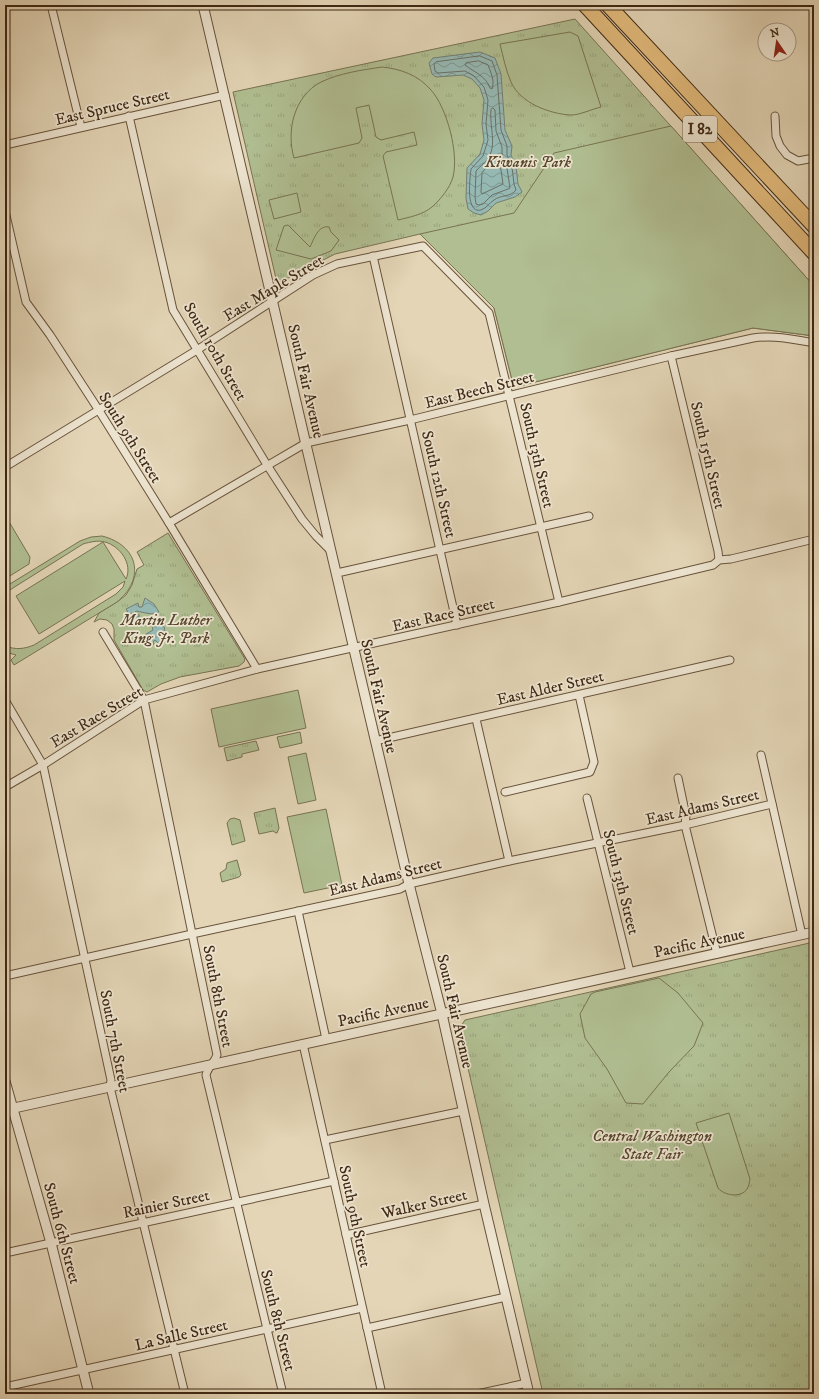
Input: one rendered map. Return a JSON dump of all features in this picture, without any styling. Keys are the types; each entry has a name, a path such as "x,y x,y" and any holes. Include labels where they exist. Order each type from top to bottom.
{"highway":[{"path":"575,5 717,148"},
{"name":"I 82","path":"585,5 814,253"},
{"name":"I 82","path":"608,5 814,226"},
{"path":"616,5 649,50"}],"street":[{"path":"51,5 82,127"},
{"name":"South Fair Avenue","path":"204,5 353,648 409,884 442,1014 484,1204 529,1394"},
{"name":"East Spruce Street","path":"5,145 225,95"},
{"name":"South 10th Street","path":"129,116 173,310 267,465 302,519 331,551"},
{"path":"775,116 776,136 780,146 787,155 798,161 814,158"},
{"name":"South 9th Street","path":"5,211 26,302 50,335 98,409 257,669"},
{"name":"East Maple Street","path":"5,467 197,350 313,275 337,264 423,246"},
{"name":"South 13th Street","path":"423,246 489,313 559,602"},
{"name":"South 12th Street","path":"373,256 457,625"},
{"name":"East Beech Street","path":"169,523 306,443 410,420 671,356 766,336 783,337 814,343"},
{"name":"South 15th Street","path":"671,356 719,560"},
{"path":"336,573 588,516"},
{"name":"East Race Street","path":"5,787 43,765 144,700 257,669 559,602 713,565 719,560 814,539"},
{"name":"South 8th Street","path":"103,632 144,700 217,1055 207,1070 206,1075 266,1329 283,1394"},
{"name":"East Alder Street","path":"376,741 730,660"},
{"path":"505,792 590,772 594,762 579,695"},
{"name":"South 7th Street","path":"5,700 43,765 86,958 111,1080 110,1087 185,1394"},
{"path":"476,719 509,862"},
{"path":"761,755 802,935"},
{"path":"678,778 686,816 686,825 717,954"},
{"name":"South 13th Street","path":"587,798 630,972"},
{"name":"East Adams Street","path":"5,976 400,889 409,884 686,825 772,804"},
{"path":"298,911 326,1039"},
{"name":"Pacific Avenue","path":"9,1109 814,932"},
{"name":"South 9th Street","path":"303,1044 382,1394"},
{"name":"South 6th Street","path":"5,1081 9,1109 51,1243 89,1394"},
{"path":"325,1140 463,1110"},
{"name":"Rainier Street","path":"5,1253 334,1181"},
{"name":"Walker Street","path":"346,1235 484,1204"},
{"path":"367,1328 506,1297"},
{"name":"La Salle Street","path":"5,1387 362,1308"},
{"path":"477,1394 527,1382"}],"green space":[{"name":"Kiwanis Park","path":"575,19 814,286 814,336 753,328 519,386 513,384 494,308 420,234 335,254 286,279 289,284 279,286 277,283 233,92"},
{"path":"570,32 578,36 601,107 571,115 545,110 521,96 509,78 500,44"},
{"path":"382,67 396,69 409,74 421,80 431,90 437,98 447,119 453,144 453,177 447,189 432,207 424,212 398,220 383,156 386,152 417,145 414,132 381,140 376,137 369,105 356,108 362,138 359,143 294,158 292,148 291,137 294,115 304,96 312,88 321,82 336,76"},
{"path":"671,126 814,286 814,336 753,328 519,386 513,384 494,308 420,234 514,213 554,153"},
{"path":"297,193 301,212 274,219 269,200"},
{"path":"288,225 310,247 319,230 325,227 329,227 331,232 339,240 331,251 311,259 276,250 284,226"},
{"path":"5,515 30,557 29,564 5,579"},
{"name":"Martin Luther King Jr. Park","path":"168,533 245,659 239,666 180,677 161,684 147,692 143,690 114,640 114,629 112,624 107,620 100,619 94,622 99,613 126,595 132,585 137,569 144,565 137,552"},
{"path":"102,536 114,540 124,547 134,563 132,583 126,593 117,602 14,665 11,660 16,655 5,652 5,646 20,648 34,645 116,594 123,587 125,581 39,634 16,596 103,542 126,579 128,567 124,556 116,547 105,542 100,541 83,544 5,593 5,587 80,541 91,537"},
{"path":"298,690 306,728 219,747 211,709"},
{"path":"300,732 302,743 280,748 277,737"},
{"path":"256,741 259,750 242,754 242,757 227,761 224,748"},
{"path":"306,753 316,800 298,804 288,757"},
{"path":"275,808 279,828 277,833 273,831 259,834 254,813"},
{"path":"326,809 342,885 304,893 287,817"},
{"path":"234,818 240,820 245,841 232,845 227,823 230,819"},
{"path":"237,860 241,875 222,882 220,873 226,869 227,863"},
{"name":"Central Washington State Fair","path":"814,942 814,1394 543,1394 459,1029 465,1020"},
{"path":"659,978 678,993 703,1023 694,1046 669,1072 643,1104 626,1103 607,1069 585,1038 580,1014 591,994 595,992"},
{"path":"729,1113 750,1179 747,1189 741,1194 737,1195 725,1193 718,1188 696,1123"}],"water":[{"path":"480,52 495,58 501,74 505,130 512,146 511,155 516,166 518,184 522,192 515,197 496,203 488,211 481,215 468,209 466,198 467,168 480,154 484,140 482,124 484,100 480,88 472,79 463,75 436,77 432,74 429,63 433,58"},
{"path":"145,598 154,604 159,612 151,614 136,611 135,612 139,615 139,619 137,622 132,623 130,618 134,613 129,614 126,609 138,603 139,607 142,607"},
{"path":"158,622 165,628 166,633 162,636 165,640 159,644 155,640 153,642 154,644 150,647 143,636 153,630 152,625"}]}
